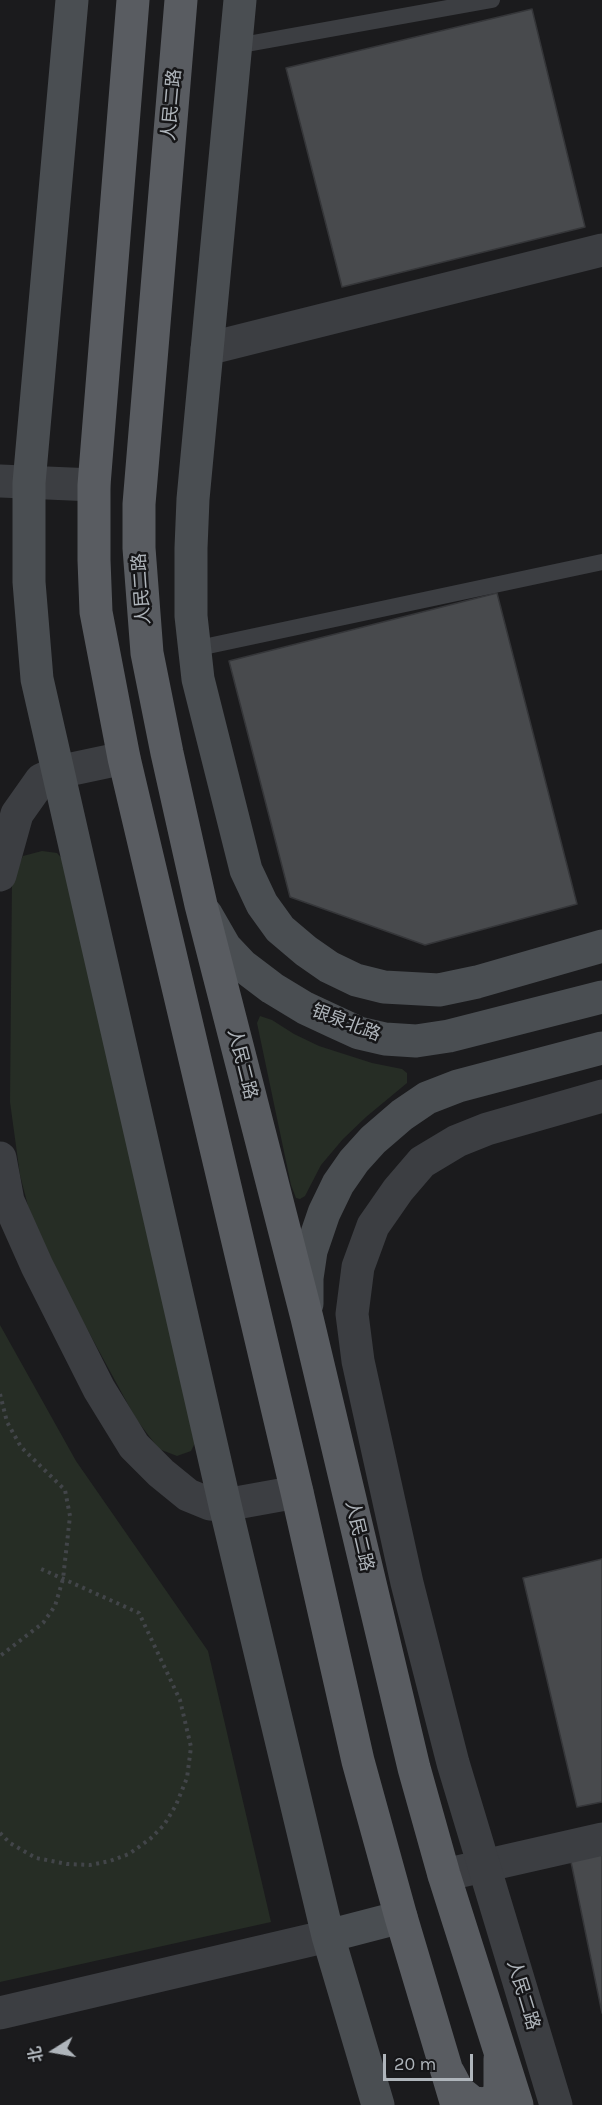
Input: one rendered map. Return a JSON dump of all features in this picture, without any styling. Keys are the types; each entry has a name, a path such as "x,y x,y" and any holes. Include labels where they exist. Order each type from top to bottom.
{"main road":[{"path":"72,0 14,482 29,582 36,669 225,1505 328,1936 378,2105"},
{"path":"133,0 94,485 96,612 124,758 358,1761 401,1917 457,2105"},
{"name":"人民二路","path":"182,0 140,492 139,548 147,653 201,905 307,1318 414,1768 444,1875 517,2105"},
{"path":"240,0 190,548 191,616 198,680 246,870 262,904 280,929 330,967 356,980 384,987 439,990 477,982 602,946"},
{"path":"129,47 139,16 143,11 152,10 159,12 171,26 176,55"},
{"name":"银泉北路","path":"201,905 225,947 243,966 272,988 305,1008 335,1022 385,1039 416,1041 449,1036 602,997"},
{"path":"335,1022 356,980"},
{"path":"307,1318 310,1251 338,1184 373,1140 402,1115 427,1098 458,1086 602,1048"},
{"path":"328,1936 401,1917"},
{"path":"445,2064 458,2091 473,2103 485,2104 494,2100 500,2092 500,2049"}],"street":[{"path":"207,349 602,250"},
{"path":"14,482 94,485"},
{"path":"0,875 17,814 41,780 58,772 124,758"},
{"name":"人民二路","path":"556,2105 453,1763 407,1583 358,1361 352,1314 358,1267 373,1226 398,1190 422,1162 457,1141 487,1129 602,1096"},
{"path":"0,1158 4,1202 99,1389 134,1446 161,1473 188,1495 210,1504 225,1505 297,1492"},
{"path":"444,1875 484,1868 602,1839"},
{"path":"0,2013 328,1936"}],"lane":[{"path":"236,46 492,0"},
{"path":"194,649 602,562"}],"path":[{"path":"0,1394 8,1422 21,1446 65,1490 70,1516 63,1579 55,1606 43,1623 0,1656"},
{"path":"0,1833 10,1843 36,1858 79,1865 110,1861 129,1854 150,1839 164,1825 176,1805 187,1778 191,1747 180,1700 139,1613 39,1568"}],"shaded area":[{"path":"42,851 57,853 68,865 199,1435 191,1451 177,1456 159,1449 136,1419 49,1259 28,1206 20,1175 10,1102 12,879 23,856"},
{"path":"260,1016 272,1020 319,1046 372,1063 402,1069 407,1073 407,1083 343,1139 321,1165 305,1196 300,1199 296,1198 291,1185 257,1023"},
{"path":"0,1325 76,1461 208,1651 271,1922 0,1982"}],"building":[{"path":"532,9 585,227 342,287 286,68"},
{"path":"497,593 577,904 425,945 290,897 229,661"},
{"path":"602,1559 602,1802 577,1807 523,1578"},
{"path":"602,1850 602,2013 570,1857"}]}
